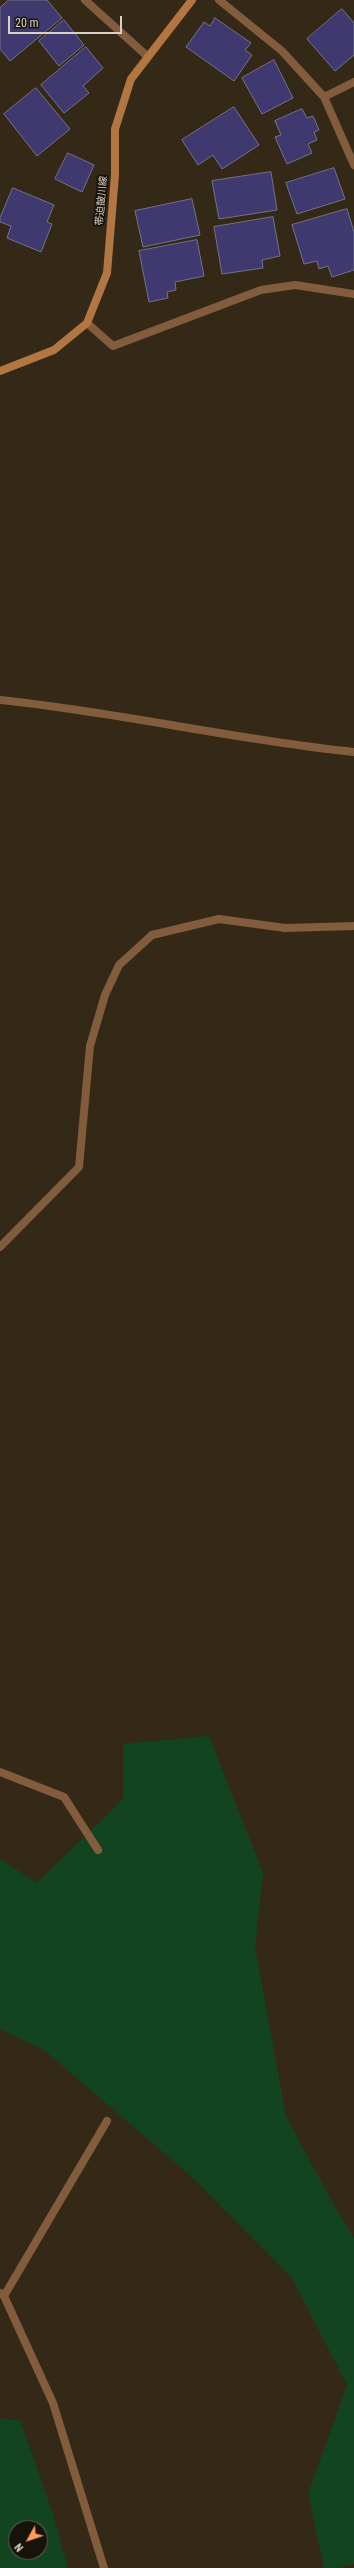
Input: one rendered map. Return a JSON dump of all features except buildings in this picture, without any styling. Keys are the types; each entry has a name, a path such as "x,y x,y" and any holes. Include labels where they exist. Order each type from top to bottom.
{"street":[{"path":"86,0 147,56"},
{"name":"帯迫皷川線","path":"0,371 54,350 86,323 106,273 115,176 115,128 131,79 147,56 192,0"},
{"path":"219,0 282,51 324,97 354,164"},
{"path":"324,97 354,82"},
{"path":"86,323 113,346 261,290 295,285 354,294"},
{"path":"0,700 59,706 291,746 354,752"},
{"path":"0,1247 79,1167 90,1046 105,995 119,965 146,940 152,935 219,919 285,928 354,926"},
{"path":"0,1772 64,1797 98,1850"},
{"path":"104,2568 53,2403 2,2294 107,2121"}],"green space":[{"path":"209,1736 263,1873 255,1947 286,2116 336,2209 354,2238 354,2564 338,2568 324,2568 308,2494 347,2385 292,2278 193,2178 44,2050 0,2029 0,1859 37,1883 123,1799 123,1744"},
{"path":"0,2419 20,2420 52,2511 68,2568 0,2568"}]}
